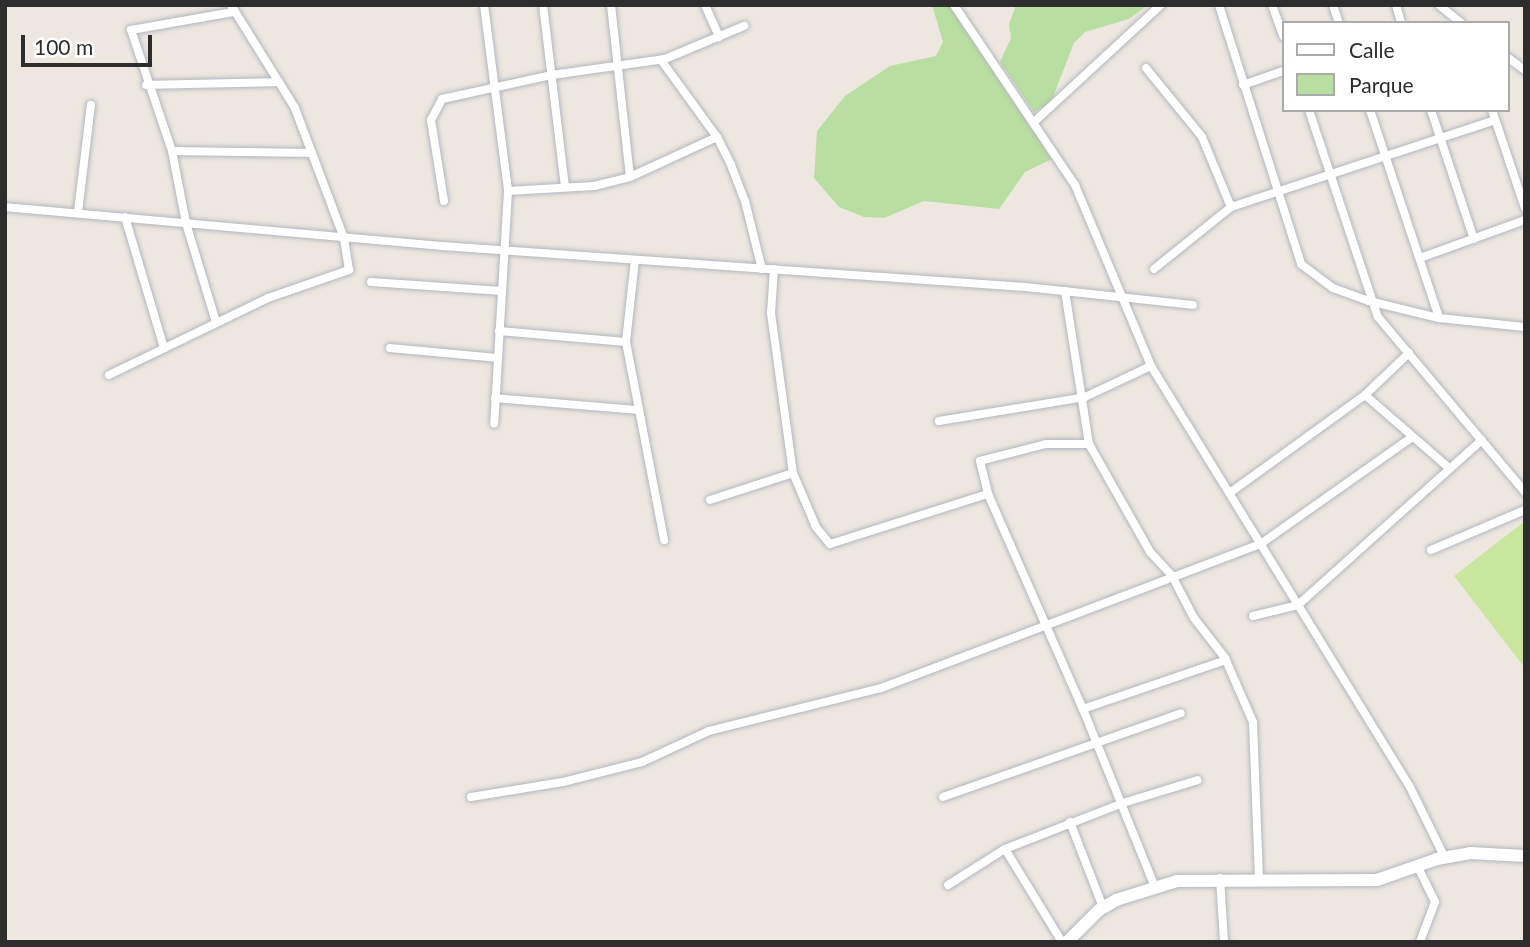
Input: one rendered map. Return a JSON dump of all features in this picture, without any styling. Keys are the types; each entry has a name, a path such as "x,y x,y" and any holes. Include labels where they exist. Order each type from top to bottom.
{"street":[{"path":"484,5 508,191 494,424"},
{"path":"543,5 565,187"},
{"path":"705,5 719,37"},
{"path":"955,5 1075,185 1121,301 1151,366 1231,492 1410,787 1445,858"},
{"path":"1034,122 1058,104 1161,5"},
{"path":"1219,5 1301,264 1333,288 1374,302 1439,318 1525,327"},
{"path":"1272,5 1282,33"},
{"path":"1439,5 1459,21"},
{"path":"613,6 630,177"},
{"path":"109,376 268,298 349,270 344,238 295,108 232,8 131,30 146,85 172,150 186,223 216,322"},
{"path":"444,201 431,120 442,99 496,85 552,75 661,60 744,26"},
{"path":"1509,58 1525,70"},
{"path":"661,60 717,137 745,201 762,269"},
{"path":"1146,68 1202,137 1231,207"},
{"path":"1243,85 1282,71"},
{"path":"146,85 279,82"},
{"path":"78,212 91,105"},
{"path":"1310,112 1378,317 1525,492"},
{"path":"1371,112 1439,318"},
{"path":"1432,112 1474,239"},
{"path":"1493,112 1525,208"},
{"path":"1154,269 1231,207 1495,120"},
{"path":"508,191 594,186 630,177 717,137"},
{"path":"172,150 312,153"},
{"path":"5,207 344,238 1066,291 1121,301 1193,305"},
{"path":"125,217 164,348"},
{"path":"1420,258 1525,219"},
{"path":"635,260 626,342 664,540"},
{"path":"774,270 771,313 793,473 816,527 830,544 988,494"},
{"path":"371,282 502,292"},
{"path":"1066,291 1085,397 1089,444 1150,552 1172,576 1194,618 1226,660 1253,722 1259,879"},
{"path":"499,331 626,342"},
{"path":"390,348 497,358"},
{"path":"1231,492 1366,395 1409,353"},
{"path":"939,421 1085,397 1151,366"},
{"path":"1366,395 1450,468"},
{"path":"495,398 638,410"},
{"path":"471,797 563,782 642,762 709,731 881,688 1262,543 1412,437"},
{"path":"1253,617 1298,605 1482,440"},
{"path":"1089,444 1046,444 980,461 988,494 1097,741 1155,887"},
{"path":"710,500 793,473"},
{"path":"1431,550 1525,510"},
{"path":"1083,709 1226,660"},
{"path":"943,797 1181,713"},
{"path":"948,885 1005,849 1123,803 1198,780"},
{"path":"1070,822 1103,907"},
{"path":"1005,849 1064,942 1103,907 1155,887 1220,878 1377,880 1445,858 1470,853 1525,856"},
{"path":"1418,867 1435,902 1420,942"},
{"path":"1220,878 1224,942"}],"green space":[{"path":"932,5 949,5 1052,159 1025,172 999,209 924,201 884,218 864,217 839,207 814,178 817,131 845,96 890,66 936,56 943,42"},
{"path":"1016,5 1148,5 1129,19 1085,32 1074,43 1051,102 1034,112 1000,62 1011,38 1009,24"},
{"path":"1525,521 1525,668 1454,576"}]}
